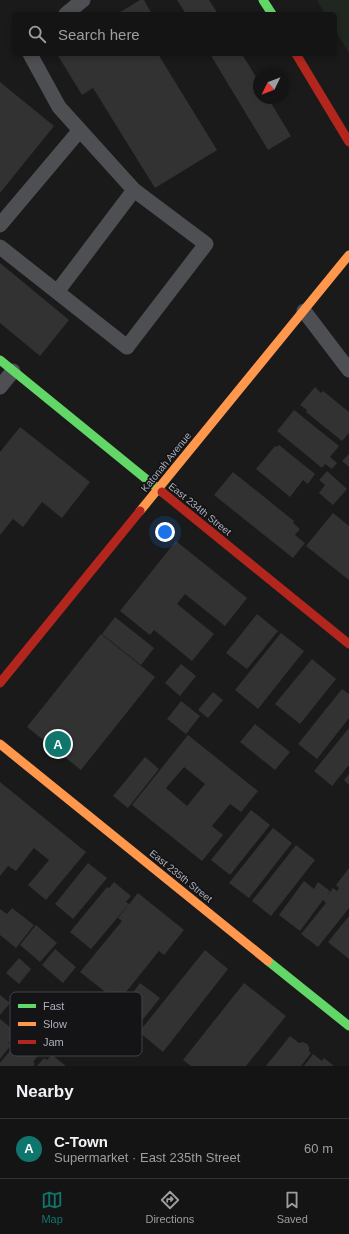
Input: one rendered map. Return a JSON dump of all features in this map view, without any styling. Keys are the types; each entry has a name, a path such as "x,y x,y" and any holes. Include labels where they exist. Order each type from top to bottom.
{"street":[{"path":"263,0 271,12"},
{"path":"297,56 349,142"},
{"name":"Katonah Avenue","path":"0,683 349,255"},
{"name":"East 234th Street","path":"0,360 349,644"},
{"name":"East 235th Street","path":"0,744 349,1026"}],"lane":[{"path":"68,12 83,0"},
{"path":"0,247 126,347 206,244 134,190 59,107 31,56"},
{"path":"0,225 80,130"},
{"path":"57,292 134,190"},
{"path":"304,312 349,370"},
{"path":"0,387 13,371"}],"shaded area":[{"path":"317,0 349,0 349,53 337,33 337,12 324,12"}],"building":[{"path":"140,0 144,0 151,12 120,12"},
{"path":"177,0 209,0 217,12 185,12"},
{"path":"58,56 159,56 217,150 155,188 93,88 82,95"},
{"path":"211,56 243,56 253,72 253,104 272,104 291,136 268,150"},
{"path":"0,82 54,126 0,193"},
{"path":"0,263 69,320 40,356 0,323"},
{"path":"315,387 321,393 323,391 349,412 349,433 342,441 306,412 307,410 300,405"},
{"path":"294,410 339,446 330,457 337,463 332,469 325,464 322,468 277,431"},
{"path":"20,427 90,482 62,518 42,502 23,527 13,519 0,535 0,452"},
{"path":"279,445 315,474 308,484 303,480 290,497 256,469 275,446 277,447"},
{"path":"349,454 349,467 342,461"},
{"path":"327,471 347,489 333,505 319,493 325,485 319,480"},
{"path":"233,472 294,521 293,523 300,529 295,535 305,543 293,558 214,495"},
{"path":"333,513 349,526 349,580 306,546"},
{"path":"176,541 247,598 225,626 185,594 177,604 214,634 192,661 154,630 150,635 120,611"},
{"path":"257,614 278,631 247,669 226,653"},
{"path":"115,617 154,648 141,665 102,634"},
{"path":"281,633 304,651 258,709 235,690"},
{"path":"101,634 155,677 81,770 27,727"},
{"path":"312,659 336,679 300,724 275,704"},
{"path":"181,664 196,676 180,696 165,683"},
{"path":"342,689 349,694 349,718 317,759 298,744"},
{"path":"213,692 223,700 208,718 198,710"},
{"path":"181,701 200,716 186,734 167,719"},
{"path":"255,724 290,752 275,770 240,742"},
{"path":"349,728 349,765 332,786 314,771"},
{"path":"188,735 258,791 241,812 230,804 212,826 223,835 202,861 132,805","holes":["184,767 205,784 187,806 166,788"]},
{"path":"145,757 159,769 128,808 113,796"},
{"path":"349,774 349,785 344,780"},
{"path":"0,782 86,852 46,900 28,885 49,860 34,848 16,871 8,866 0,876"},
{"path":"251,810 270,825 230,875 211,860"},
{"path":"273,828 292,843 249,898 229,883"},
{"path":"296,845 315,860 271,916 252,901"},
{"path":"88,863 107,878 73,919 55,904"},
{"path":"349,868 349,908 318,947 301,934 326,903 323,900 300,931 279,915 304,881 314,889 318,882 330,891 327,896 333,888 337,891 339,888 336,885"},
{"path":"114,882 131,896 126,902 129,904 91,949 70,932 107,887 109,888"},
{"path":"138,893 184,930 164,955 159,951 126,992 105,992 80,972 122,921 118,918"},
{"path":"12,908 34,925 16,948 0,935 0,909 7,914"},
{"path":"349,916 349,959 328,942"},
{"path":"36,925 57,943 40,962 20,945"},
{"path":"55,949 76,967 63,983 42,965"},
{"path":"205,950 228,969 163,1052 142,1034 142,1028"},
{"path":"19,958 31,969 19,984 6,973"},
{"path":"140,983 160,998 142,1020 142,992 133,992"},
{"path":"244,983 286,1016 246,1066 191,1066 183,1060"},
{"path":"0,995 10,1003 0,1015"},
{"path":"0,1019 10,1027 10,1041 8,1043 10,1046 0,1059"},
{"path":"290,1036 299,1043 303,1042 307,1044 309,1047 309,1051 311,1053 301,1066 266,1066"},
{"path":"10,1051 10,1056 38,1056 33,1062 35,1064 33,1066 0,1066 0,1063"},
{"path":"313,1054 322,1061 324,1058 334,1066 304,1066"},
{"path":"51,1056 53,1056 66,1066 37,1066 44,1058 47,1060"}],"traffic: fast":[{"path":"263,0 271,12"},
{"path":"0,360 162,492"},
{"path":"268,961 349,1026"}],"traffic: slow":[{"path":"140,511 349,255"},
{"path":"0,744 268,961"}],"traffic: jam":[{"path":"297,56 349,142"},
{"path":"162,492 349,644"},
{"path":"0,683 140,511"}],"place":[{"name":"C-Town","path":"58,744"}]}
